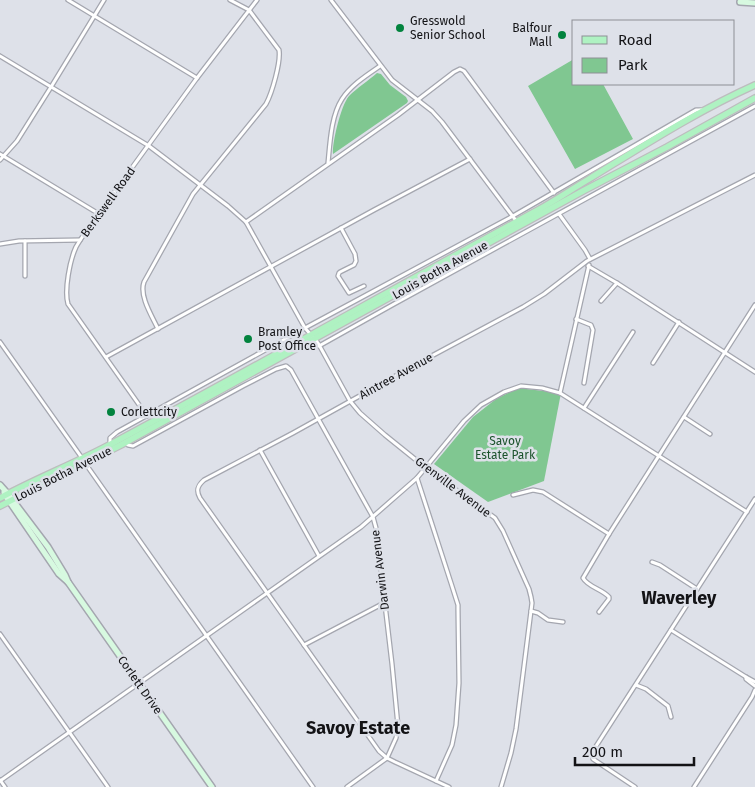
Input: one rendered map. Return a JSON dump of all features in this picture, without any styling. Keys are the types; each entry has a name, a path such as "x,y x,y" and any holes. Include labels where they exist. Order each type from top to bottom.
{"main road":[{"path":"740,2 755,3"},
{"name":"Louis Botha Avenue","path":"0,506 239,374 313,336 558,199 647,143 755,85"},
{"name":"Louis Botha Avenue","path":"516,221 755,98"},
{"name":"Louis Botha Avenue","path":"3,492 84,461 126,442 272,362 313,336"},
{"name":"Corlett Drive","path":"3,492 48,547 68,582 212,787"}],"street":[{"path":"68,0 197,78"},
{"path":"0,160 2,155 17,141 104,0"},
{"path":"158,329 144,298 143,286 200,184 266,104 280,54 249,10 230,0"},
{"name":"Berkswell Road","path":"147,416 72,311 67,301 71,261 80,240 197,78 257,0"},
{"path":"330,0 392,80 437,116 516,221"},
{"path":"0,56 148,146 200,184 246,222 398,115 456,71 462,70 467,74 554,193"},
{"path":"328,164 331,134 341,102 346,94 380,66"},
{"name":"Louis Botha Avenue","path":"319,346 755,106"},
{"name":"Louis Botha Avenue","path":"110,445 110,438 113,434 305,328 516,221 554,193 658,132 696,110 706,110"},
{"path":"2,155 99,214"},
{"path":"106,358 470,159"},
{"name":"Aintree Avenue","path":"268,592 200,498 198,487 204,480 524,307 590,259 755,175"},
{"path":"559,214 586,250 590,259 560,393"},
{"name":"Grenville Avenue","path":"246,222 305,328 313,336 350,401 376,428 498,521 506,538 529,590 531,611 516,728 501,787"},
{"path":"341,228 355,254 356,261 354,265 340,272 338,276 349,293 364,286"},
{"path":"0,244 25,241 80,240"},
{"path":"25,241 25,276"},
{"path":"588,266 755,372"},
{"path":"601,301 617,283"},
{"path":"599,612 609,597 585,583 583,578 755,305"},
{"path":"576,319 591,325 593,330 584,383"},
{"path":"653,362 679,322"},
{"path":"584,408 633,332"},
{"path":"0,342 313,787"},
{"path":"272,362 276,370"},
{"name":"Louis Botha Avenue","path":"126,442 130,446 136,445 239,388 284,366 290,368"},
{"path":"235,367 239,374"},
{"name":"Darwin Avenue","path":"290,368 373,518 376,528 398,726 396,738 387,758"},
{"path":"236,381 239,388"},
{"path":"5,787 0,780 373,518 417,478 470,414 481,405 514,388 524,386 560,393 747,512"},
{"path":"684,417 710,434"},
{"path":"260,450 319,556"},
{"path":"417,478 457,601 458,610 458,683 455,737 436,781"},
{"path":"513,495 533,490 542,492 609,534"},
{"path":"635,787 596,762 591,757 593,752 755,499"},
{"path":"652,562 698,589"},
{"path":"268,592 377,748 387,758 449,787"},
{"path":"304,645 384,603"},
{"path":"531,611 538,613 548,620 563,622"},
{"path":"671,630 755,682"},
{"path":"0,634 108,787"},
{"path":"746,677 755,686"},
{"path":"636,685 646,689 668,706 670,717"},
{"path":"694,787 754,696 755,690"},
{"path":"347,787 387,758"}],"green space":[{"path":"572,60 572,85 604,85 633,139 575,169 528,86"},
{"path":"377,73 381,74 390,85 406,97 407,103 333,154 338,124 346,101 352,93"},
{"name":"Savoy Estate Park","path":"518,388 561,393 544,481 488,502 434,464 473,417 496,399"}],"place":[{"name":"Gresswold Senior School","path":"400,28"},
{"name":"Balfour Mall","path":"562,35"},
{"name":"Bramley Post Office","path":"248,339"},
{"name":"Corlettcity","path":"111,412"}],"district":[{"name":"Waverley","path":"679,598"},
{"name":"Savoy Estate","path":"358,728"}]}
